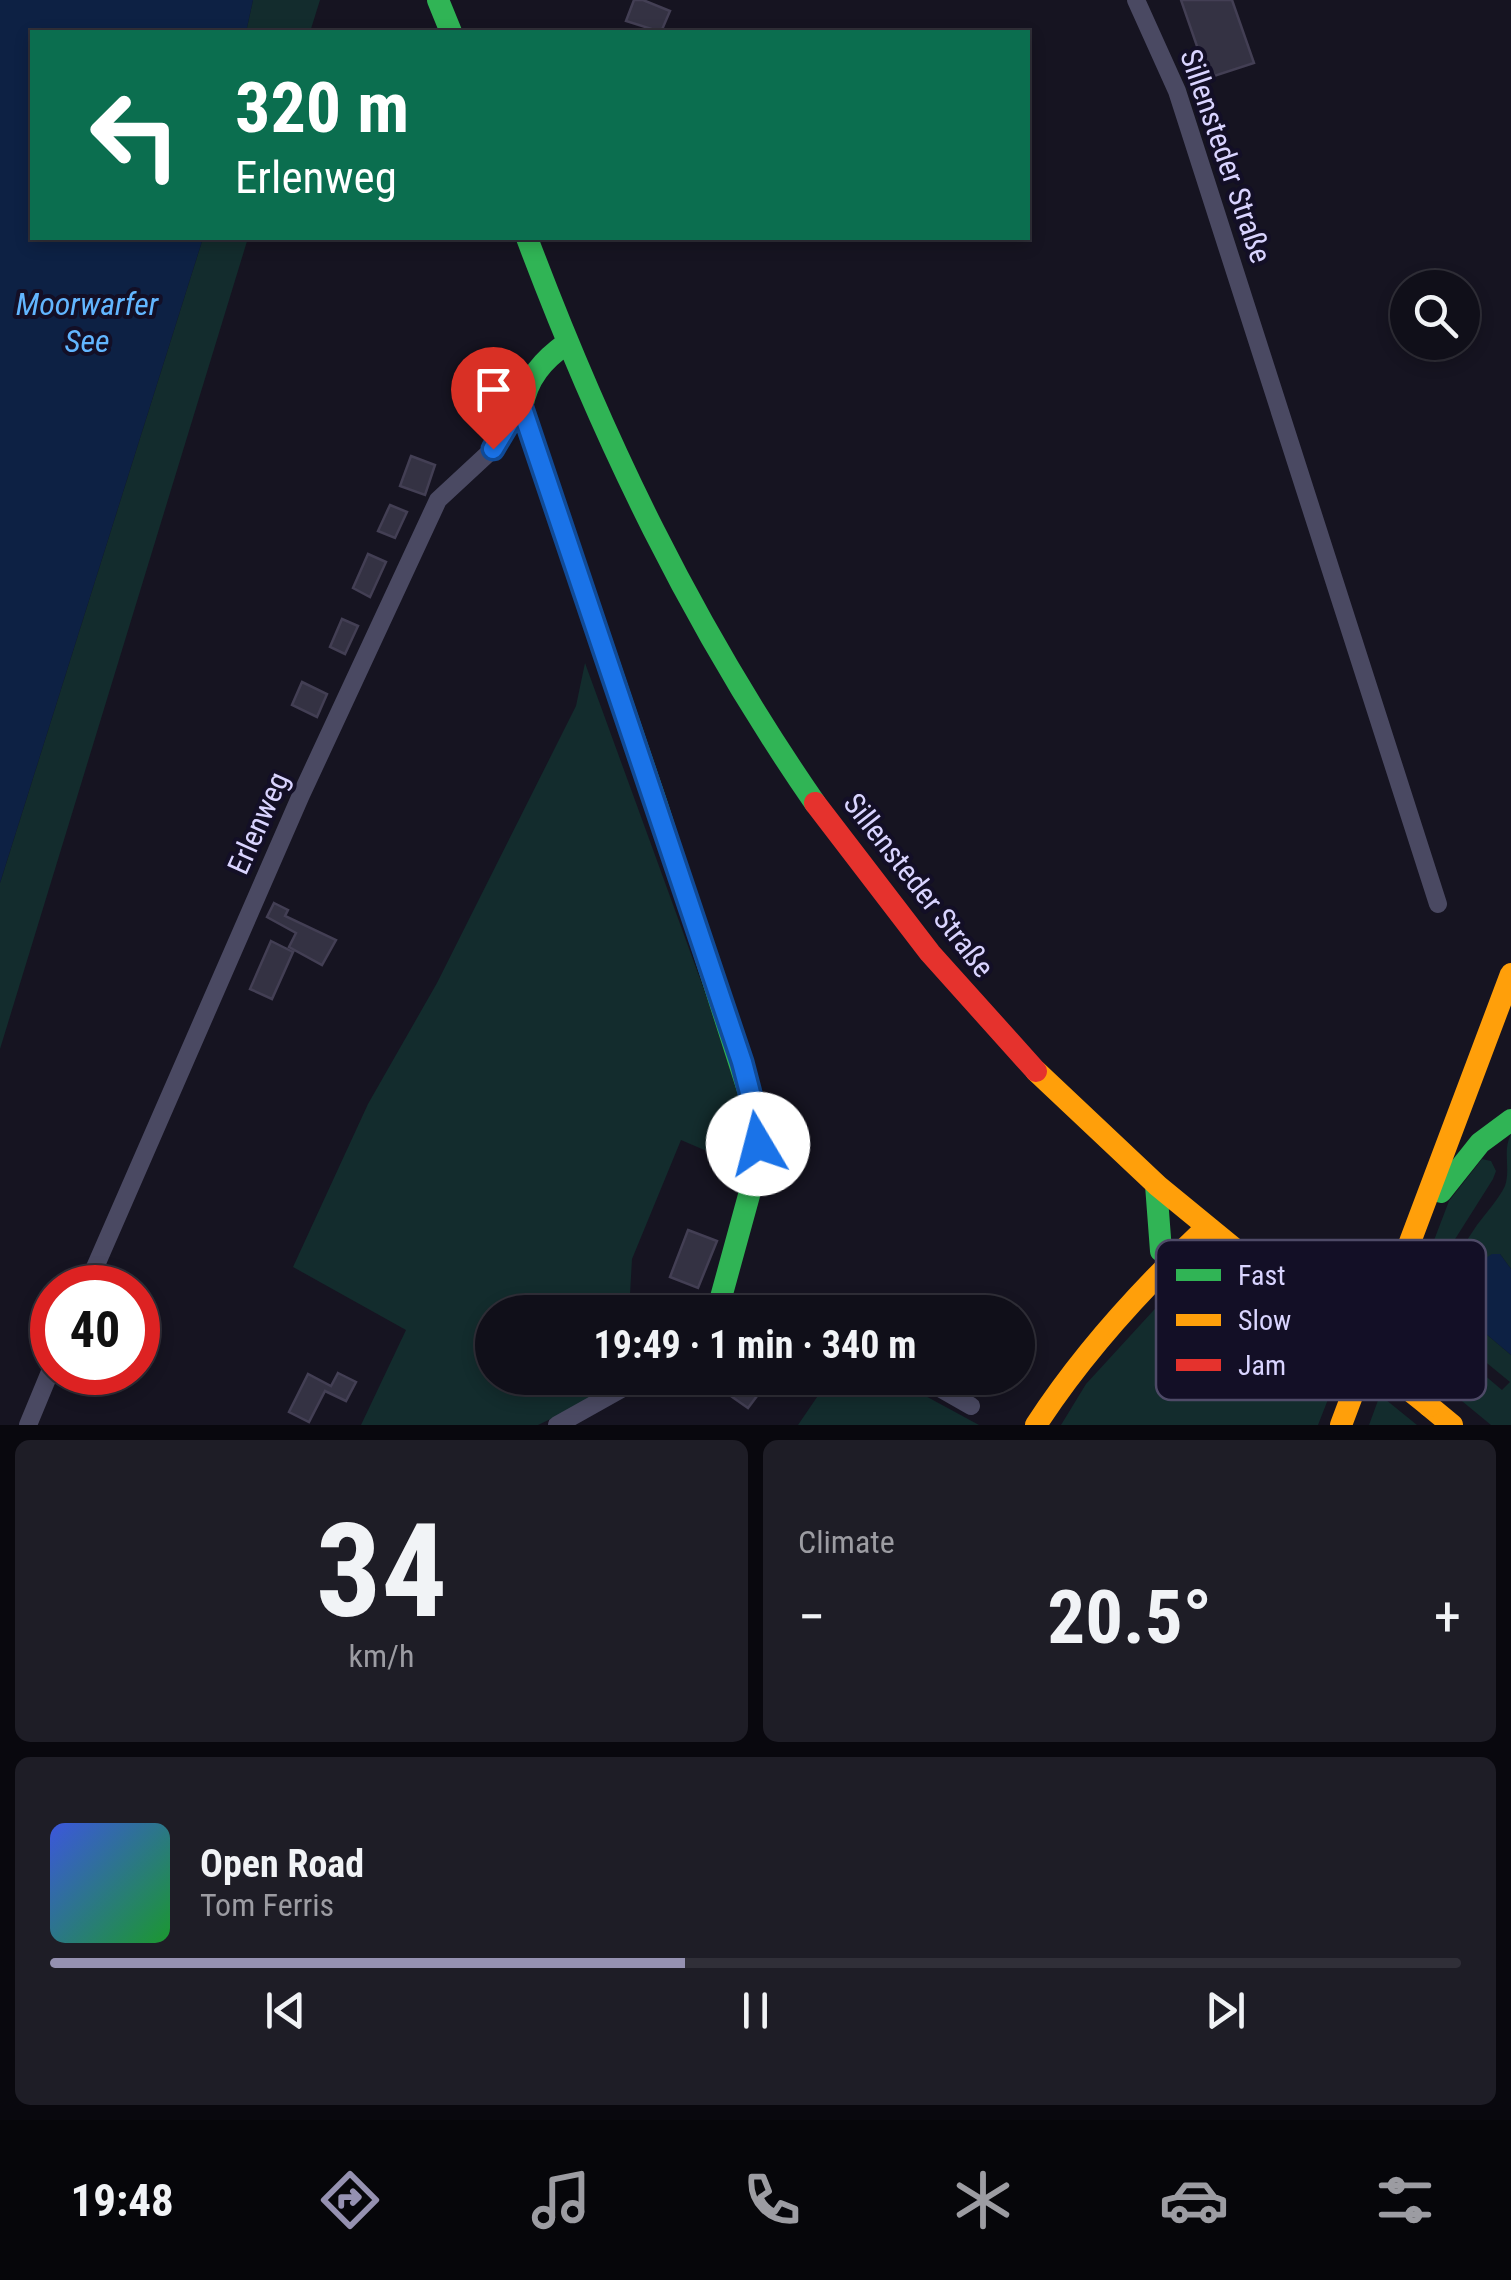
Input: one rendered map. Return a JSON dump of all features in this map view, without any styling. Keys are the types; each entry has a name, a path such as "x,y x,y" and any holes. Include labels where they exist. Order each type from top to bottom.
{"main road":[{"path":"438,0 449,30"},
{"name":"Sillensteder Straße","path":"528,240 567,343 666,560 712,642 830,822 911,929 1014,1050 1156,1185 1221,1240"},
{"path":"567,343 531,374 522,408 657,805 755,1112 758,1144 722,1295"},
{"path":"1410,1240 1511,974"},
{"path":"1416,1223 1475,1147 1511,1120"},
{"path":"1156,1185 1160,1240"},
{"path":"1176,1240 1198,1222"},
{"path":"1183,1240 1198,1222"},
{"path":"1150,1279 1156,1264"},
{"path":"1036,1425 1064,1379 1156,1272"},
{"path":"1341,1425 1350,1400"},
{"name":"Sillensteder Straße","path":"1422,1400 1452,1425"}],"street":[{"name":"Sillensteder Straße","path":"1136,0 1176,90 1438,904"},
{"name":"Erlenweg","path":"96,1265 293,812 438,500 493,449 515,412 522,408"},
{"path":"28,1425 40,1395"},
{"path":"557,1425 611,1395"},
{"path":"951,1395 970,1406"}],"green space":[{"path":"253,0 320,0 311,30 246,30"},
{"path":"202,240 247,240 0,1049 0,883"},
{"path":"585,663 734,1072 749,1146 744,1167 681,1140 632,1259 630,1295 475,1295 475,1395 595,1395 586,1402 538,1425 361,1425 406,1330 293,1267 368,1104 437,983 576,706"},
{"path":"1511,1134 1511,1269 1500,1254 1486,1279 1486,1240 1468,1240 1505,1186"},
{"path":"1482,1159 1491,1161 1496,1171 1455,1240 1434,1240 1449,1201"},
{"path":"1156,1308 1156,1400 1328,1400 1318,1425 1061,1425 1086,1384"},
{"path":"1486,1334 1511,1355 1511,1425 1491,1425 1461,1400 1486,1400 1486,1376 1502,1390 1510,1382 1486,1362"},
{"path":"818,1395 924,1395 979,1425 798,1425"},
{"path":"1378,1400 1386,1400 1417,1425 1369,1425"}],"water":[{"name":"Moorwarfer See","path":"0,0 253,0 246,30 30,30 30,240 202,240 0,883"},
{"path":"1500,1254 1511,1269 1511,1355 1486,1334 1486,1258"}],"building":[{"path":"634,0 670,11 662,30 626,21"},
{"path":"1181,0 1232,0 1254,63 1208,78"},
{"path":"411,456 435,465 425,495 400,486"},
{"path":"390,505 407,512 395,538 378,531"},
{"path":"368,554 386,562 370,597 353,588"},
{"path":"342,619 358,626 345,654 330,647"},
{"path":"302,682 327,694 317,717 292,705"},
{"path":"274,903 288,910 285,916 336,940 322,965 289,947 296,933 267,917"},
{"path":"271,941 293,952 272,999 250,989"},
{"path":"688,1230 717,1241 698,1288 670,1277"},
{"path":"338,1373 356,1382 346,1401 325,1391 309,1422 289,1412 308,1374 331,1386"},
{"path":"729,1395 758,1395 748,1408"}],"traffic: fast":[{"path":"438,0 450,30"},
{"path":"528,240 587,386 653,530 729,668 815,803"},
{"path":"567,343 537,371 522,408 657,805 755,1112 751,1188 722,1295"},
{"path":"1441,1192 1480,1143 1511,1120"},
{"path":"1156,1185 1160,1240"}],"traffic: slow":[{"path":"1411,1240 1511,974"},
{"path":"1036,1071 1158,1186 1224,1240"},
{"path":"1194,1240 1206,1228"},
{"path":"1036,1425 1074,1371 1156,1277"},
{"path":"1341,1425 1350,1400"},
{"path":"1422,1400 1429,1406"},
{"path":"1429,1406 1452,1425"}],"traffic: jam":[{"path":"815,803 930,953 1036,1071"}],"route":[{"path":"493,449 515,412 522,408 742,1062 755,1112 758,1144"}]}
